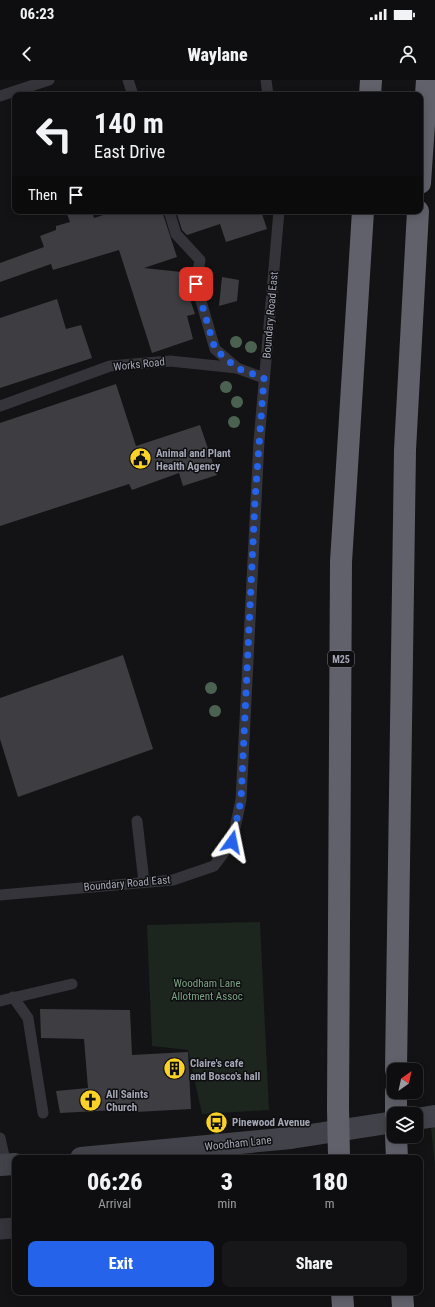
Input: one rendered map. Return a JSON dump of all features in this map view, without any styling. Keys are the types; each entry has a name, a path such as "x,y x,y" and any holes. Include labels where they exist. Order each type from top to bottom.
{"highway":[{"path":"370,92 371,80"},
{"path":"423,139 427,80"},
{"name":"M25","path":"339,1155 338,1108 342,562 363,214"},
{"path":"396,1063 405,450 418,214"},
{"path":"342,1295 343,1307"},
{"path":"402,1295 403,1307"}],"main road":[{"path":"423,1118 435,1116"},
{"name":"Woodham Lane","path":"113,1155 291,1138 387,1123"}],"street":[{"path":"0,1229 12,1228"}],"lane":[{"path":"12,92 49,80"},
{"path":"128,80 132,92"},
{"path":"266,80 268,92"},
{"path":"0,96 12,92"},
{"path":"170,214 176,234 200,260 196,284 215,349 237,368 264,378"},
{"name":"Boundary Road East","path":"0,895 173,880 214,866 232,842 241,800 255,500 279,214"},
{"name":"Works Road","path":"0,406 110,366 170,361 237,368"},
{"path":"137,821 144,882"},
{"path":"0,1001 72,984"},
{"path":"13,997 28,1018 43,1113"},
{"path":"0,1138 7,1165"}],"green space":[{"name":"Woodham Lane Allotment Assoc","path":"260,922 269,1110 202,1114 188,1050 152,1046 147,925"},
{"path":"431,1127 435,1127 435,1166"}],"building":[{"path":"67,214 93,214 94,218 107,214 163,214 177,257 144,268 181,272 195,314 187,316 193,339 152,353 119,250 53,270 51,264 0,282 0,263 44,247 40,236 56,230 56,226 70,222"},
{"path":"177,214 262,214 267,229 226,242 220,224 187,235 182,230"},
{"path":"222,277 239,280 237,301 219,306"},
{"path":"57,299 66,329 81,325 92,358 0,388 0,318"},
{"path":"116,384 136,446 200,425 217,475 183,486 179,473 132,490 129,484 0,526 0,423"},
{"path":"123,655 153,749 18,797 0,739 0,698"},
{"path":"40,1009 130,1010 132,1055 188,1052 191,1109 136,1112 136,1109 60,1113 56,1091 88,1088 84,1039 41,1038"}],"place":[{"name":"Animal and Plant Health Agency","path":"140,459"},
{"name":"Claire's cafe and Bosco's hall","path":"175,1069"},
{"name":"All Saints Church","path":"91,1100"},
{"name":"Pinewood Avenue","path":"217,1122"}],"route":[{"path":"196,284 215,349 237,368 264,378 255,500 241,800 232,842"}]}
